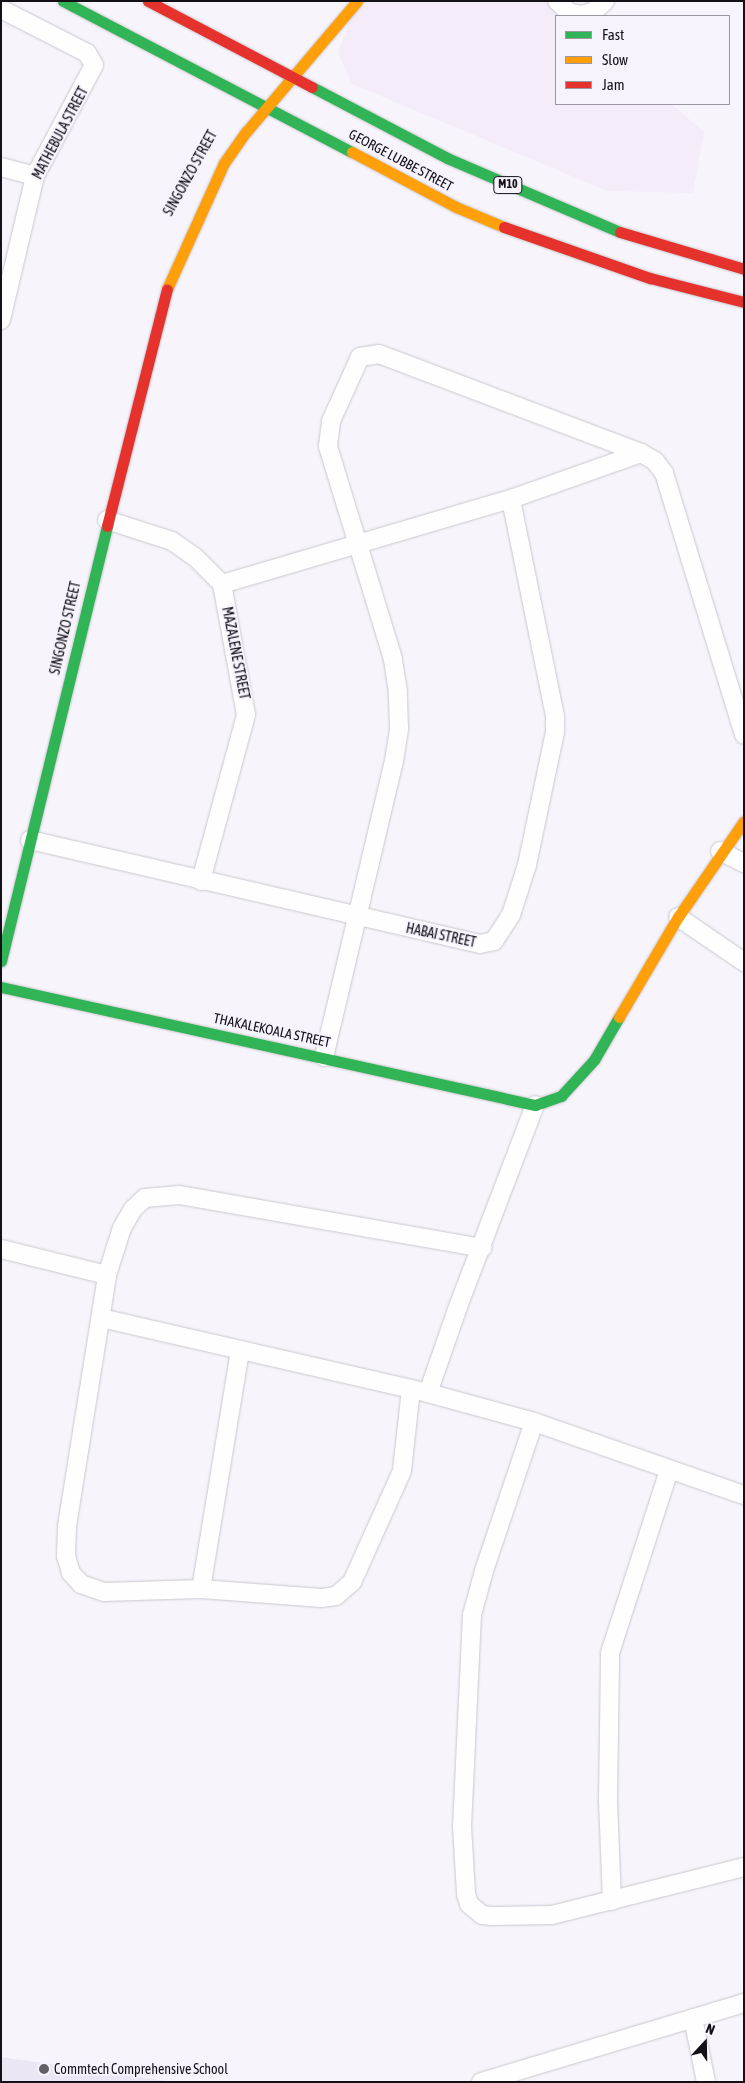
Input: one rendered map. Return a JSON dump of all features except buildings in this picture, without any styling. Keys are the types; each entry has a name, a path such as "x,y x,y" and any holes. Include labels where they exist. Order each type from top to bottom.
{"street":[{"name":"GEORGE LUBBE STREET","path":"63,1 257,97 267,107 456,207 541,242 650,278 744,302"},
{"name":"GEORGE LUBBE STREET","path":"148,1 274,75 291,79 447,158 598,225 744,269"},
{"name":"SINGONZO STREET","path":"1,962 106,520 161,303 190,232 224,163 267,107 357,1"},
{"path":"557,1 570,13 582,15 594,11 605,1"},
{"name":"MATHEBULA STREET","path":"1,9 87,53 94,65 35,176 1,320"},
{"path":"274,75 289,57"},
{"path":"245,112 257,97"},
{"name":"SINGONZO STREET","path":"209,165 225,140"},
{"path":"1,167 35,176"},
{"name":"SINGONZO STREET","path":"161,303 160,285 169,253"},
{"path":"324,1057 358,917 398,728 398,692 393,659 327,434 352,369 360,357 369,354 380,354 641,452 655,461 664,473 744,735"},
{"path":"106,520 172,541 195,557 222,584 512,499 641,452"},
{"name":"HABAI STREET","path":"30,840 480,944 494,941 511,915 527,865 555,732 555,716 512,499"},
{"name":"MAZALENE STREET","path":"201,881 246,715 222,584"},
{"path":"482,1248 309,1216 160,1194 145,1198 133,1209 122,1228 107,1275 102,1318 67,1526 66,1556 71,1573 81,1584 104,1592 201,1589 321,1598 344,1590 382,1522 402,1471 420,1391 482,1248 535,1105 560,1096 594,1060 678,917 720,851 744,821"},
{"path":"720,851 744,863"},
{"path":"678,917 744,962"},
{"name":"THAKALEKOALA STREET","path":"1,987 535,1105"},
{"path":"1,1249 107,1275"},
{"path":"102,1318 420,1391 534,1422 744,1495"},
{"path":"201,1589 240,1350"},
{"path":"534,1422 484,1571 472,1614 462,1826 466,1894 475,1910 492,1916 552,1915 744,1867"},
{"path":"612,1901 608,1790 610,1653 669,1470"},
{"path":"481,2082 744,2003"},
{"path":"693,2018 706,2082"}],"shaded area":[{"path":"357,1 557,1 573,15 555,15 555,105 673,105 704,132 693,193 607,191 352,84 338,53"},
{"name":"Commtech Comprehensive School","path":"1,2057 174,2082 1,2082"}],"traffic: fast":[{"path":"63,1 352,152"},
{"path":"312,87 447,158 620,232"},
{"path":"1,961 107,526"},
{"path":"1,987 535,1105 561,1096 594,1060 619,1017"}],"traffic: slow":[{"path":"167,289 224,163 246,132 357,1"},
{"path":"352,152 456,207 504,227"},
{"path":"619,1017 678,917 744,821"}],"traffic: jam":[{"path":"148,1 312,87"},
{"path":"504,227 650,278 744,302"},
{"path":"620,232 744,269"},
{"path":"107,526 167,289"}],"place":[{"name":"Commtech Comprehensive School","path":"44,2069"}]}
